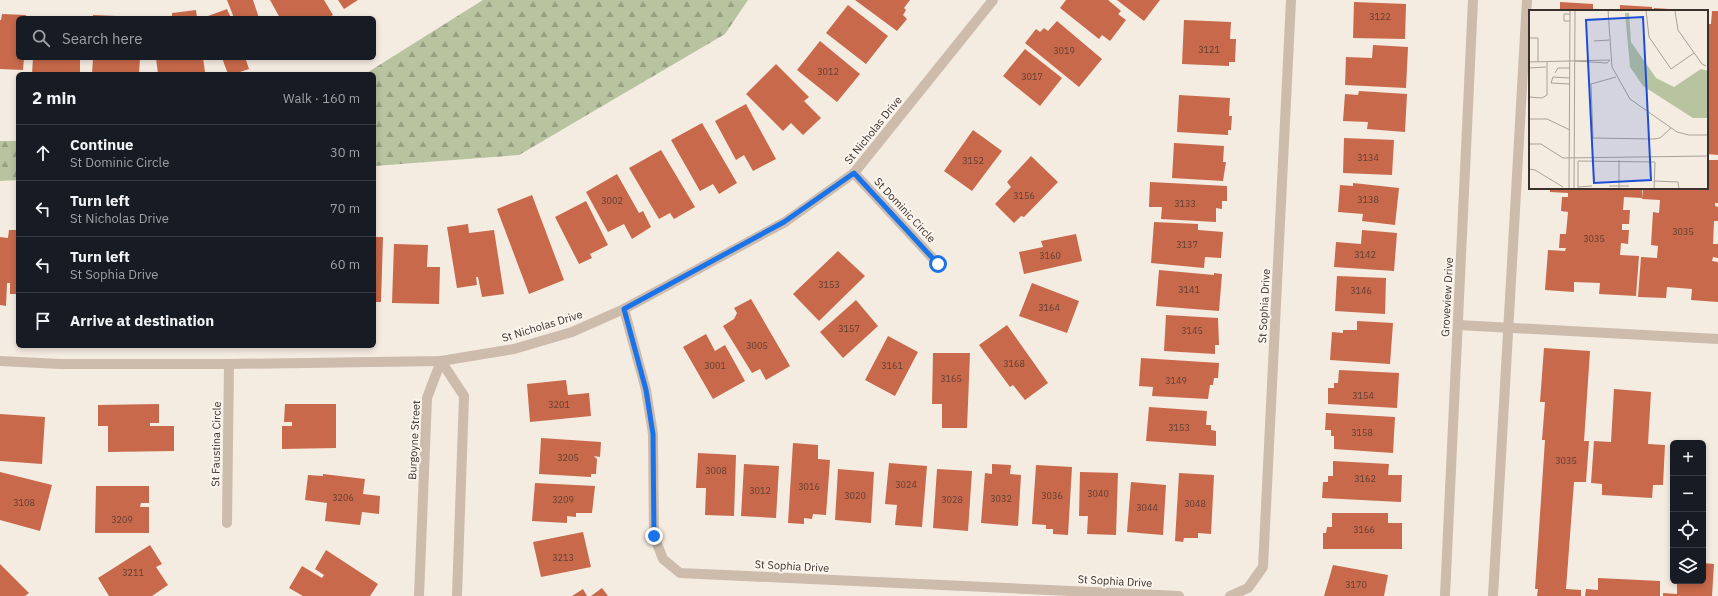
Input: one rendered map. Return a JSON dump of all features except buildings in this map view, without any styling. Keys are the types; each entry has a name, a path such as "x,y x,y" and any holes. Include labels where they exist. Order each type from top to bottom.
{"street":[{"name":"St Nicholas Drive","path":"0,361 60,364 229,364 441,361 514,349 572,332 624,309 784,222 854,173 993,0"},
{"name":"St Sophia Drive","path":"1230,596 1248,588 1263,567 1291,0"},
{"name":"Groveview Drive","path":"1445,596 1474,0"},
{"path":"1493,596 1527,0"},
{"name":"St Dominic Circle","path":"854,173 938,264"},
{"name":"St Sophia Drive","path":"624,309 646,390 653,434 654,536 663,559 680,573 1179,596"},
{"path":"1458,325 1718,338"},
{"path":"441,361 464,396 457,596"},
{"name":"Burgoyne Street","path":"419,596 427,398 441,361"},
{"name":"St Faustina Circle","path":"227,523 229,364"}],"green space":[{"path":"483,0 748,0 725,34 519,155 376,166 376,72 368,72"},
{"path":"0,141 16,141 16,180 0,181"}],"route":[{"path":"654,536 653,434 646,390 624,309 784,222 854,173 938,264"}]}
